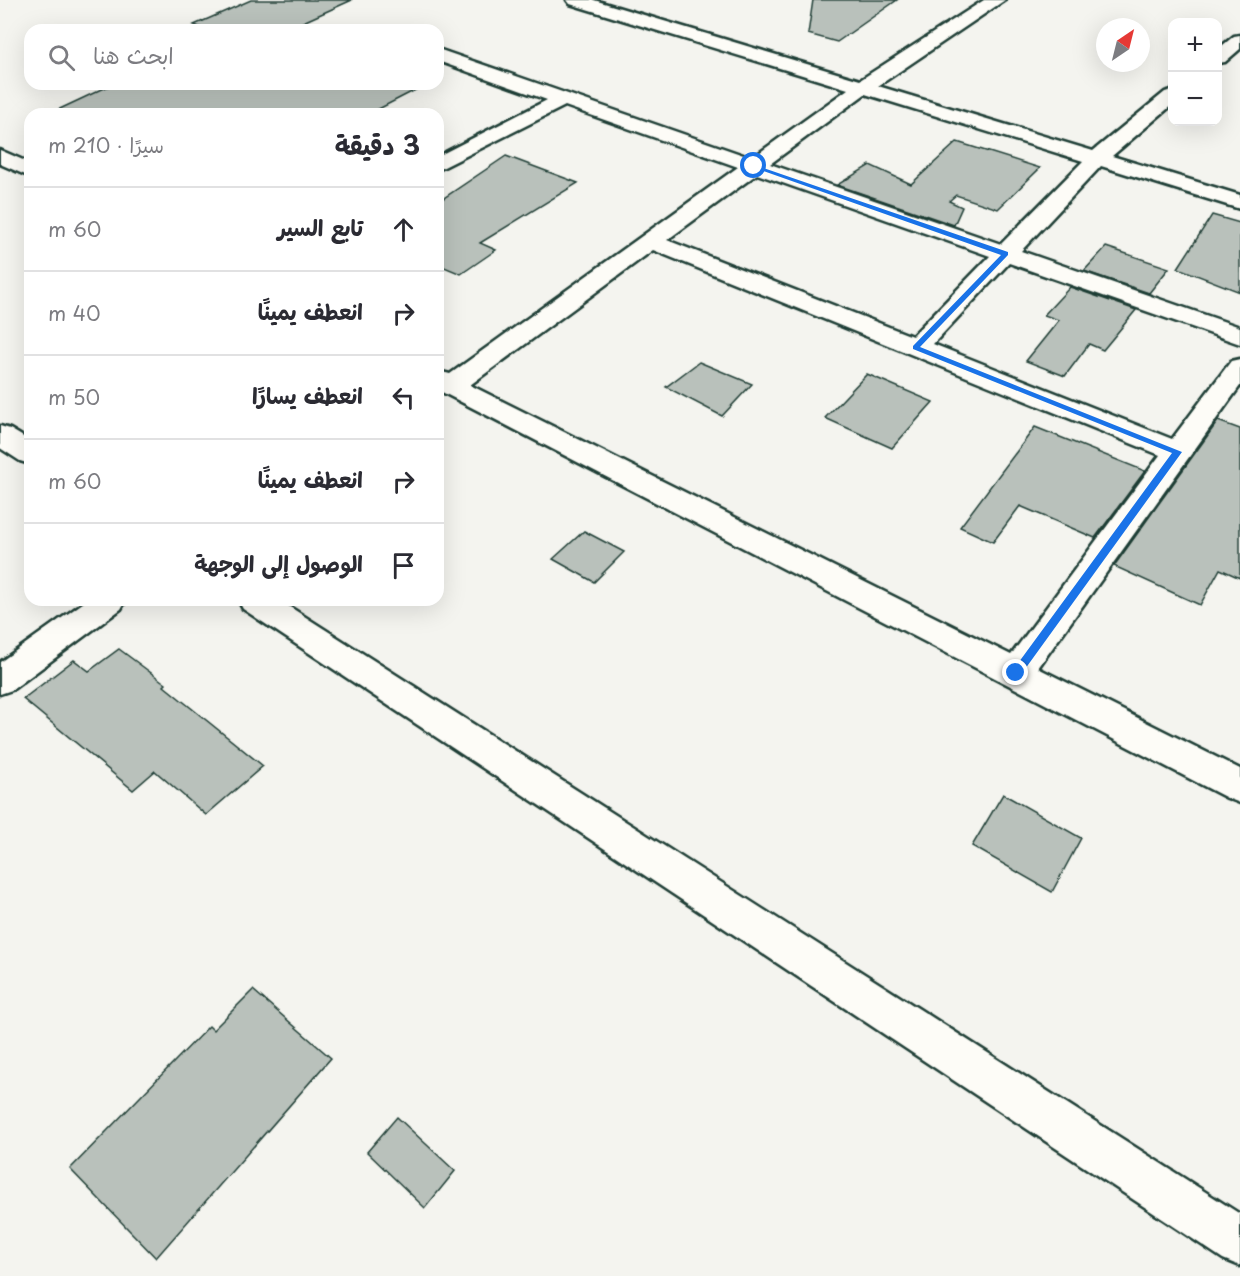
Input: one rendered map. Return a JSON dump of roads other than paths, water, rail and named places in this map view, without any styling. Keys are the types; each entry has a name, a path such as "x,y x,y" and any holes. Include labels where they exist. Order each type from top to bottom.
{"street":[{"path":"576,0 1240,202"},
{"path":"996,0 863,87 650,241 445,382 1240,787"},
{"path":"1222,55 1240,40"},
{"path":"444,56 1240,336"},
{"path":"444,161 563,99"},
{"path":"915,348 1097,158 1168,100"},
{"path":"0,156 24,168"},
{"path":"650,241 1178,452"},
{"path":"1016,673 1240,367"},
{"path":"0,435 24,450"},
{"path":"0,680 102,606"},
{"path":"263,606 1240,1242"}]}
